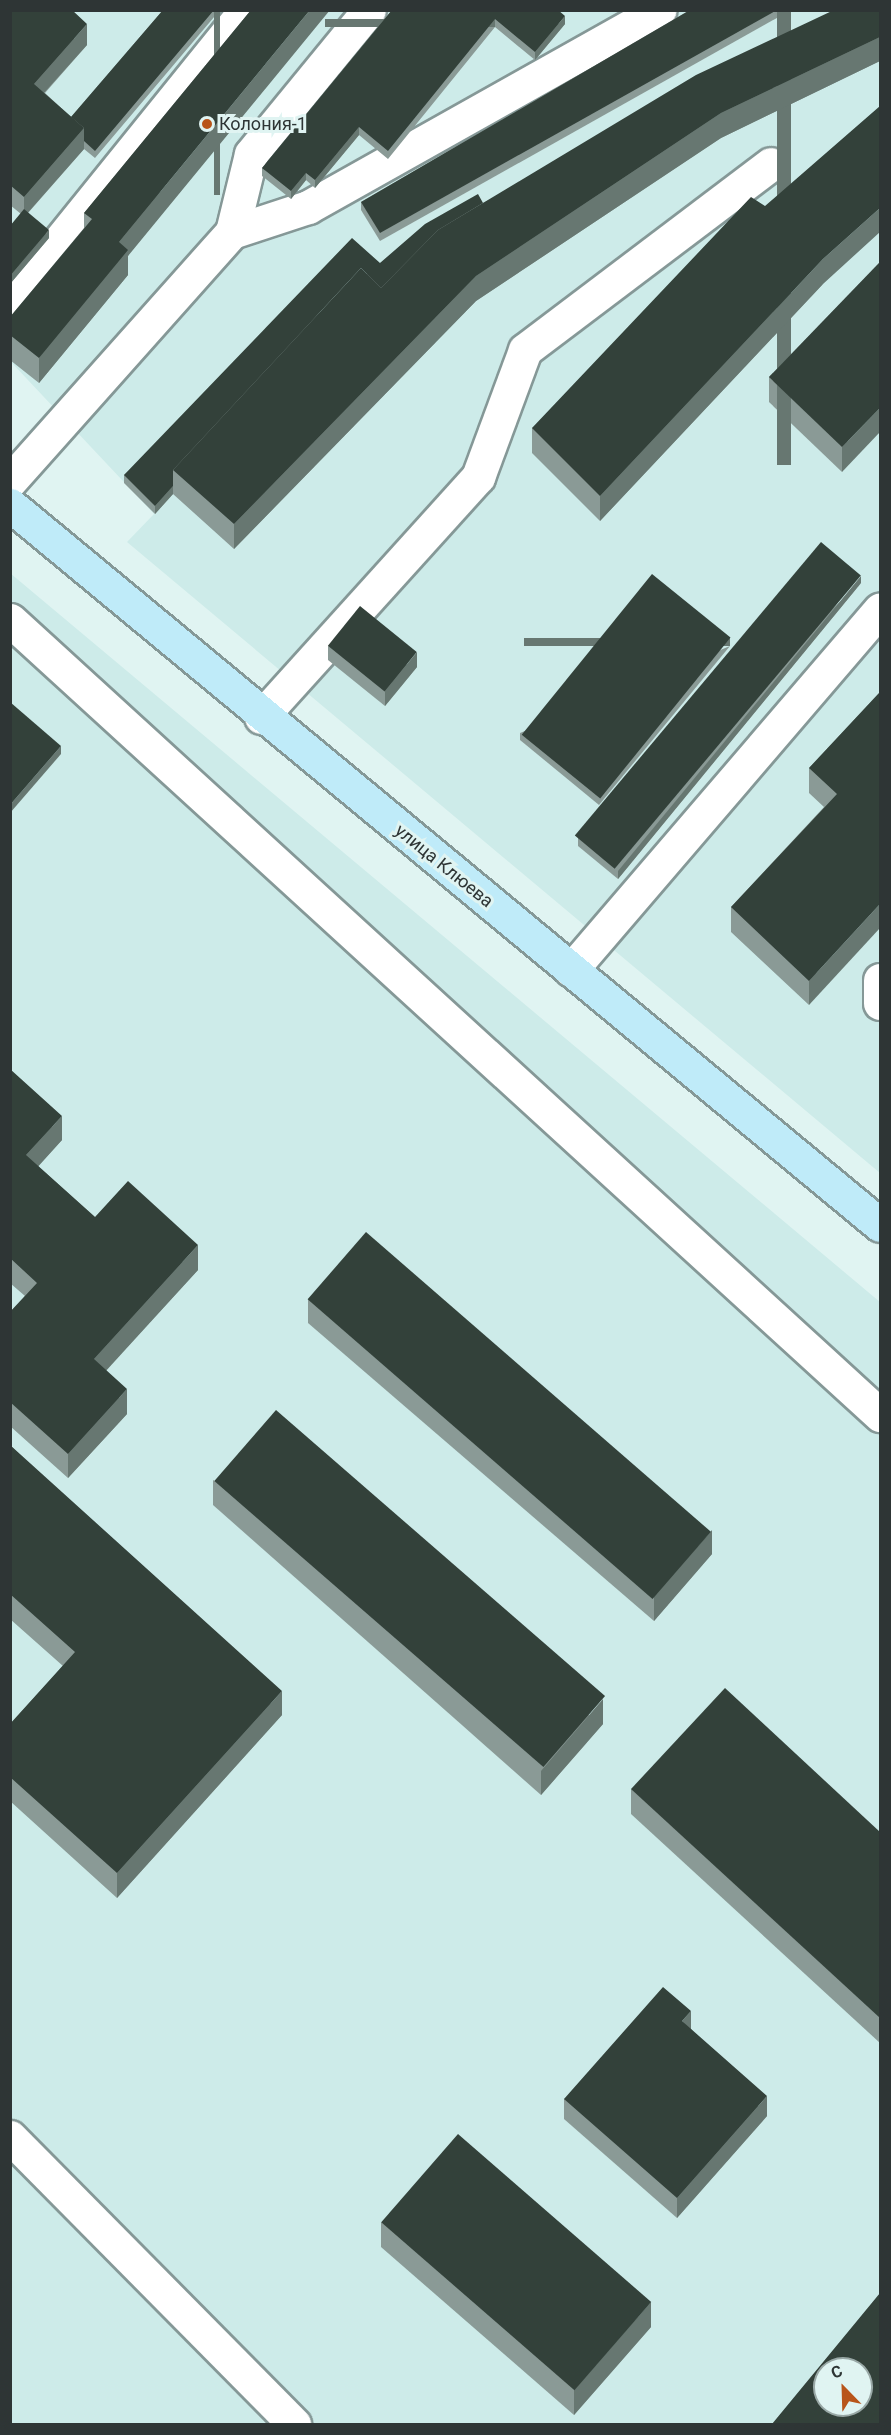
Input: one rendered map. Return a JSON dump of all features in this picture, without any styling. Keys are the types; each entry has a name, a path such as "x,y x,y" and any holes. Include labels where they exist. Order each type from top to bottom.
{"main road":[{"name":"улица Клюева","path":"10,505 261,717 880,1225"}],"lane":[{"path":"10,302 246,10"},
{"path":"10,481 232,232 251,154 369,10"},
{"path":"232,232 308,207 659,10"},
{"path":"261,717 478,477 525,350 771,164"},
{"path":"572,970 880,609"},
{"path":"14,631 880,1415"},
{"path":"880,980 880,1003"},
{"path":"10,2137 294,2424"}],"shaded area":[{"path":"10,11 880,11 880,1173 127,542 154,514 11,362"},
{"path":"10,573 880,1302 880,2424 11,2424"}],"building":[{"path":"10,10 72,10 87,24 34,84 84,128 24,197 10,185"},
{"path":"163,10 214,10 95,151 84,141 84,128 71,117"},
{"name":"Колония-1","path":"251,10 310,10 119,242 128,250 39,358 10,335 10,317 92,219 84,213"},
{"path":"392,10 558,10 565,16 535,52 495,19 388,151 359,127 315,180 306,173 291,191 262,168"},
{"path":"690,10 777,10 380,233 361,202"},
{"path":"834,10 880,10 880,37 721,113 476,276 234,524 173,470 361,268 381,288 438,230 696,75"},
{"path":"880,106 880,208 823,259 600,496 532,428 751,197 765,206"},
{"path":"478,194 483,203 438,230 381,288 361,268 173,470 173,486 155,506 124,475 352,238 380,263 425,224"},
{"path":"24,209 49,230 10,276 10,226"},
{"path":"880,262 880,408 842,447 769,377"},
{"path":"821,542 861,575 615,869 575,835"},
{"path":"652,574 730,638 600,798 522,735"},
{"path":"360,606 417,652 385,692 328,646"},
{"path":"880,692 880,904 809,981 731,907 837,794 809,768"},
{"path":"10,702 61,746 10,805"},
{"path":"10,1069 62,1116 26,1155 95,1217 128,1181 198,1245 94,1359 127,1389 68,1454 10,1402 10,1312 37,1283 10,1258"},
{"path":"366,1232 711,1532 653,1599 308,1299"},
{"path":"276,1410 605,1696 543,1767 214,1481"},
{"path":"10,1445 282,1691 117,1873 10,1777 10,1724 75,1652 10,1594"},
{"path":"725,1688 880,1832 880,2018 631,1789"},
{"path":"663,1987 691,2011 682,2021 767,2096 677,2198 564,2099"},
{"path":"458,2134 651,2302 574,2390 381,2222"},
{"path":"880,2293 880,2424 772,2424 813,2374 813,2417 873,2417 873,2357 827,2357"}],"place":[{"name":"Колония-1","path":"207,124"}]}
